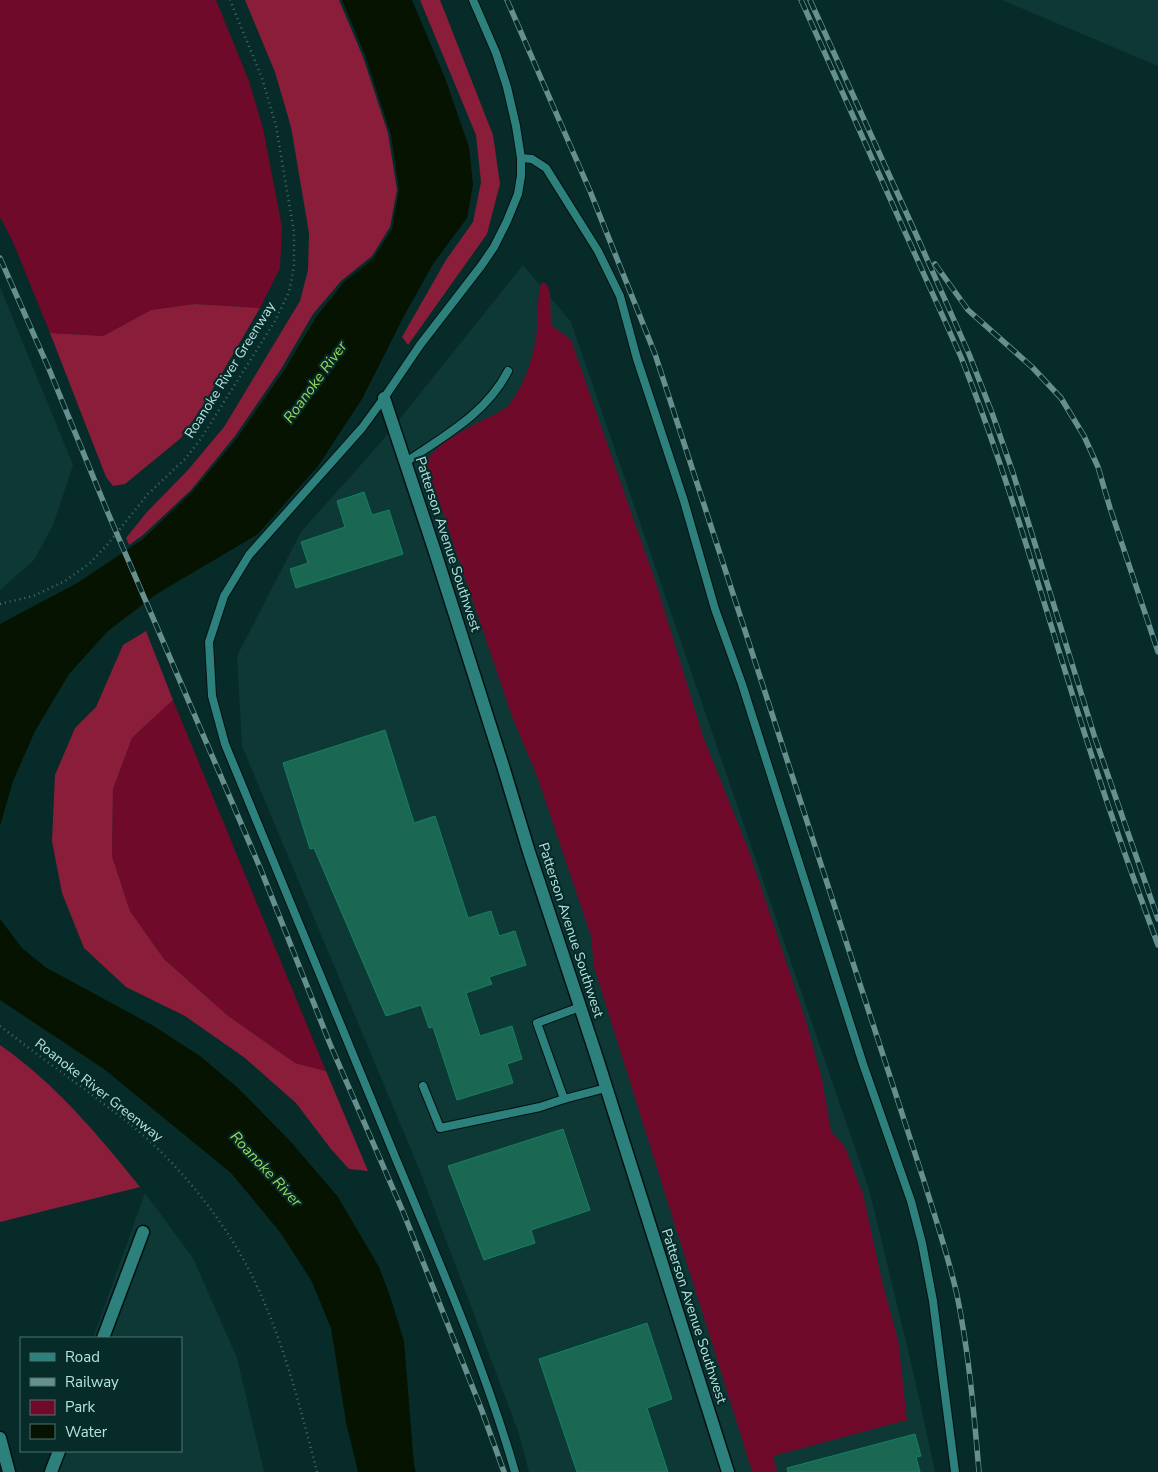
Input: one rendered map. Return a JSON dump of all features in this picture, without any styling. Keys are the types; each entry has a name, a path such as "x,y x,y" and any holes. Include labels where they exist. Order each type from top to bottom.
{"street":[{"name":"Patterson Avenue Southwest","path":"384,398 728,1472"},
{"path":"104,1337 143,1232"},
{"path":"0,1438 10,1472"},
{"path":"51,1472 59,1452"}],"lane":[{"path":"473,0 496,53 507,87 521,158 518,194 507,221 494,247 420,345 362,428 249,555 224,596 209,642 212,696 224,744 434,1252 496,1413 515,1472"},
{"path":"521,158 532,159 546,168 598,251 620,296 637,359 684,501 715,609 742,684 863,1064 911,1200 922,1243 933,1301 955,1472"},
{"path":"406,462 480,410 493,395 508,371"},
{"path":"564,1099 537,1023 580,1007"},
{"path":"423,1086 440,1128 540,1107 606,1088"}],"path":[{"name":"Roanoke River Greenway","path":"0,604 33,596 65,581 90,563 107,545 148,494 185,458 200,440 275,321 289,292 294,266 294,232 276,126 262,78 230,0"},
{"name":"Roanoke River Greenway","path":"0,1026 136,1128 177,1169 210,1209 252,1276 270,1315 287,1366 317,1472"}],"shaded area":[{"path":"245,0 339,0 363,57 388,133 397,190 390,227 372,256 341,281 313,314 281,369 235,436 191,490 143,535 129,545 126,538 224,427 300,301 308,270 309,233 291,127 275,72"},
{"path":"420,0 440,0 493,135 500,184 487,234 408,345 402,337 446,260 473,222 481,182 476,135"},
{"path":"1002,0 1158,0 1158,66"},
{"path":"523,265 571,322 869,1189 913,1371 935,1472 529,1472 519,1434 420,1171 242,746 237,656 301,532 382,441"},
{"path":"0,287 73,465 53,525 34,560 0,590"},
{"path":"195,304 260,308 204,404 181,438 125,484 113,486 106,477 50,333 103,336 151,310"},
{"path":"146,631 173,700 132,738 113,789 112,856 130,911 164,959 227,1015 295,1063 326,1071 368,1171 349,1169 331,1149 296,1103 245,1058 185,1016 126,987 84,948 62,893 52,841 55,775 75,728 96,707 123,645"},
{"path":"0,1045 39,1076 75,1111 140,1187 0,1222"},
{"path":"145,1193 193,1258 237,1358 264,1472 45,1472 53,1452 182,1452 182,1337 93,1337"}],"green space":[{"path":"0,0 216,0 249,81 263,128 282,227 280,268 260,308 195,304 151,310 103,336 50,333 13,242 0,217"},
{"path":"541,283 546,283 550,292 551,325 571,340 656,583 703,736 749,851 805,1018 822,1079 831,1131 845,1147 863,1194 882,1281 898,1340 907,1420 773,1456 777,1472 750,1472 752,1471 594,967 591,936 537,776 513,719 426,463 430,456 444,443 501,411 512,401 526,376 532,357 537,329"},
{"path":"173,700 326,1071 295,1063 227,1015 164,959 130,911 112,856 113,789 132,738"}],"water":[{"name":"Roanoke River","path":"342,0 412,0 445,78 469,147 473,185 467,218 433,264 362,399 318,466 258,534 155,595 108,631 69,674 35,731 13,781 0,826 0,624 79,582 143,539 193,491 237,438 283,372 316,317 344,282 373,259 392,229 399,190 391,135 365,55"},
{"name":"Roanoke River","path":"0,919 22,948 45,967 152,1025 200,1056 238,1088 291,1142 338,1197 379,1267 404,1341 416,1472 358,1472 346,1422 331,1328 311,1280 280,1232 231,1173 104,1069 0,1000"}],"building":[{"path":"364,492 372,515 389,510 403,554 296,588 290,569 308,563 301,542 345,527 337,501"},
{"path":"385,730 414,823 435,816 468,918 491,911 499,936 515,931 526,965 489,977 492,984 466,993 480,1036 512,1026 522,1059 507,1064 513,1083 457,1100 433,1027 429,1028 421,1005 386,1016 314,848 310,849 283,763"},
{"path":"563,1129 590,1210 531,1230 535,1243 484,1260 448,1166"},
{"path":"647,1323 672,1399 647,1408 668,1472 577,1472 539,1359"},
{"path":"915,1434 921,1456 916,1457 920,1472 788,1472 787,1468"}],"railway":[{"path":"507,0 590,191 655,354 923,1178 950,1265 957,1295 971,1383 979,1472"},
{"path":"801,0 961,357 979,404 1012,500 1095,767 1158,945"},
{"path":"810,0 969,354 992,413 1013,473 1095,738 1158,919"},
{"path":"0,258 49,369 108,513 261,870 330,1044 404,1214 482,1411 504,1472"},
{"path":"935,264 968,310 1032,367 1061,398 1084,436 1098,467 1158,652"}]}
